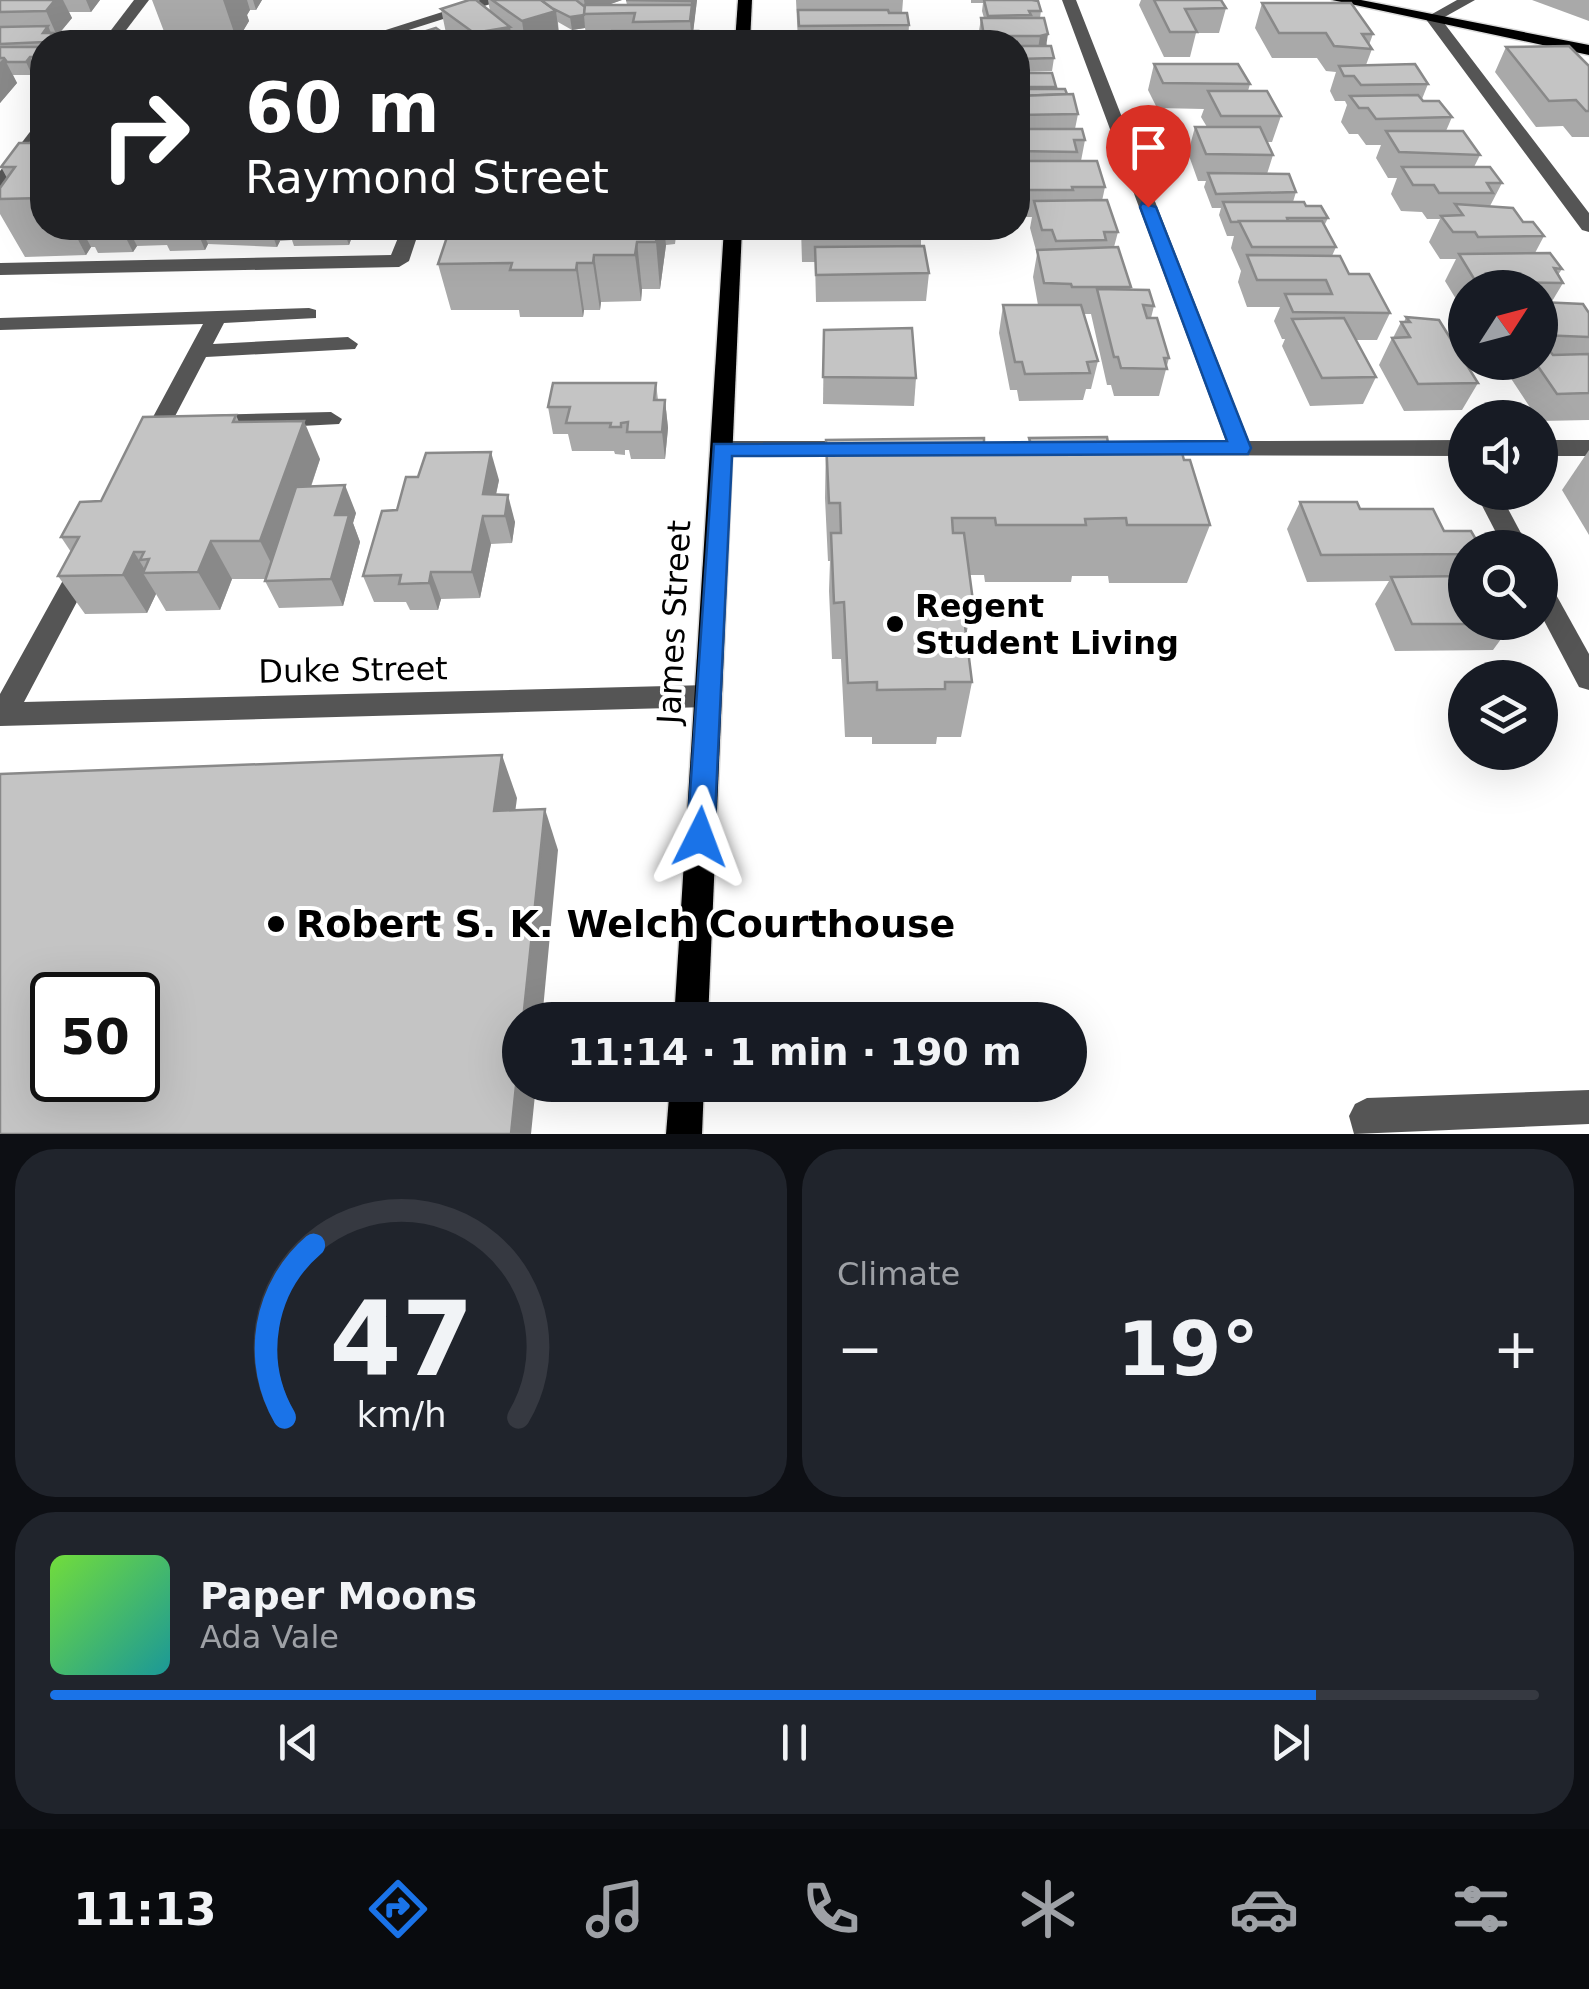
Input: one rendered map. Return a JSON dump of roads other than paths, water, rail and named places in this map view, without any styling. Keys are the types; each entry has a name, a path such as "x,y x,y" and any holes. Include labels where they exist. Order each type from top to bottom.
{"main road":[{"path":"744,30 745,0"},
{"path":"1339,0 1589,50"},
{"name":"James Street","path":"691,1002 732,240"},
{"path":"684,1134 686,1102"}],"street":[{"path":"118,30 142,0"},
{"path":"396,30 496,0"},
{"path":"1069,0 1240,448"},
{"path":"1468,0 1432,18 1589,226"},
{"path":"0,150 30,139"},
{"path":"0,184 30,147"},
{"path":"0,270 399,261 407,240"},
{"path":"0,324 308,314"},
{"path":"142,458 217,317"},
{"path":"200,351 348,344"},
{"path":"160,424 331,419"},
{"path":"1558,448 1589,448"},
{"path":"722,449 881,449"},
{"path":"1120,449 1448,449"},
{"path":"2,714 96,543"},
{"path":"1558,617 1582,654 1589,679"},
{"name":"Duke Street","path":"2,714 708,696"},
{"path":"1372,1134 1367,1116 1589,1107"}],"place":[{"name":"Regent Student Living","path":"895,624"},
{"name":"Robert S. K. Welch Courthouse","path":"276,924"}]}
